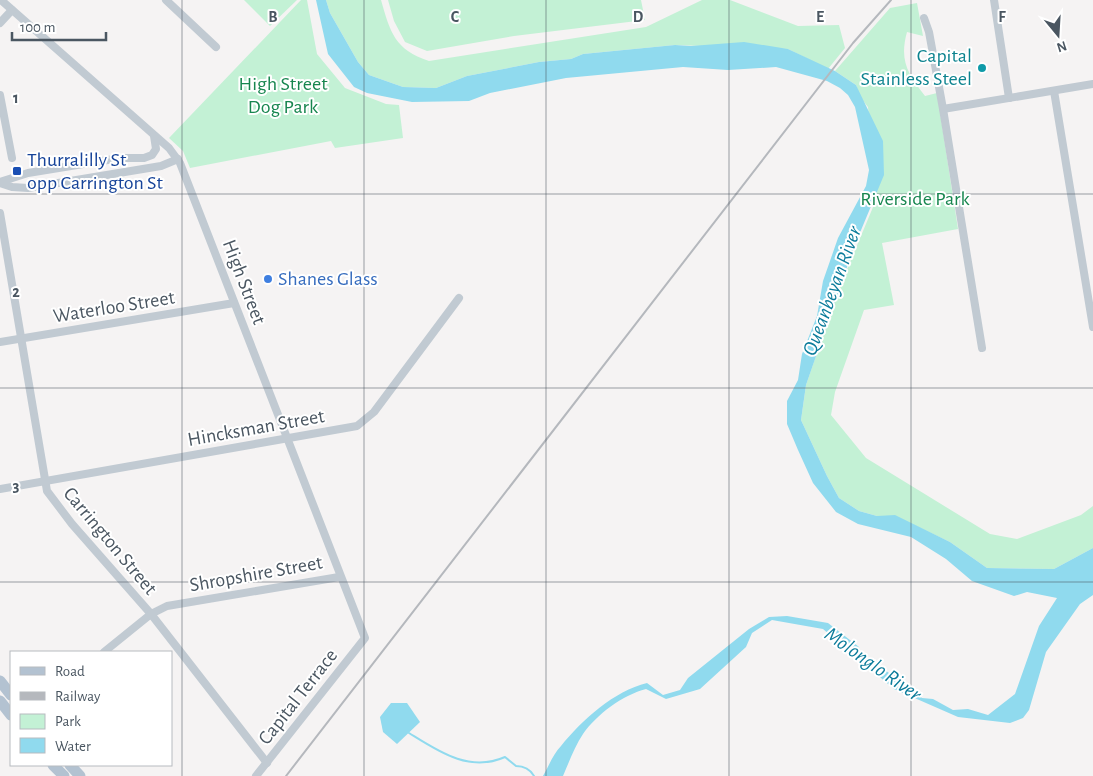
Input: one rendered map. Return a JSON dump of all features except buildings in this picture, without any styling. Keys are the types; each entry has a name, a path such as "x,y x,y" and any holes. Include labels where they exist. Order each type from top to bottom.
{"main road":[{"path":"0,682 10,694"},
{"path":"0,701 10,714"},
{"path":"54,766 64,776"},
{"path":"71,766 80,776"}],"street":[{"name":"High Street","path":"1,0 152,132 178,159 365,638"},
{"path":"166,0 216,47"},
{"path":"994,0 1009,98"},
{"path":"0,24 12,10"},
{"path":"924,18 929,32 943,109 982,348"},
{"path":"943,109 1093,84"},
{"path":"1054,91 1092,327"},
{"path":"0,94 12,158"},
{"path":"0,183 28,173 114,159 140,158 152,155 157,145 152,132"},
{"path":"114,159 117,173"},
{"path":"0,183 12,187 28,188 161,166 178,159"},
{"name":"Carrington Street","path":"0,213 45,482 52,499 151,614 267,763"},
{"name":"Hincksman Street","path":"0,489 357,426 374,412 459,298"},
{"name":"Waterloo Street","path":"0,342 234,303"},
{"name":"Shropshire Street","path":"105,651 151,614 167,606 340,577"},
{"name":"Capital Terrace","path":"256,776 365,638"}],"green space":[{"path":"244,0 297,0 270,26"},
{"name":"High Street Dog Park","path":"301,0 307,0 317,54 345,88 386,104 399,105 403,138 335,148 331,141 190,168 183,151 169,138"},
{"path":"326,0 381,0 391,30 401,45 418,57 429,61 646,27 702,0 730,0 798,26 839,25 845,48 828,69 788,49 675,45 583,54 571,59 539,62 467,76 436,88 403,87 369,75 358,62 330,13"},
{"path":"388,0 641,0 645,20 514,36 427,51 405,42 394,21"},
{"name":"Riverside Park","path":"917,3 923,36 907,32 904,51 905,59 910,74 925,96 937,93 958,229 882,243 894,305 864,310 835,392 831,415 866,458 990,534 1017,539 1081,515 1093,506 1093,548 1054,569 987,568 950,542 895,516 877,516 859,511 839,498 801,420 806,385 840,286 876,200 868,107 860,97 856,85 835,71 890,8"}],"water":[{"path":"316,0 326,0 330,13 358,62 369,75 403,87 436,88 467,76 539,62 571,59 583,54 675,45 691,46 744,42 788,49 835,71 856,85 883,141 884,175 854,247 806,385 801,420 839,498 859,511 877,516 895,515 950,542 987,568 1054,569 1093,548 1093,595 1080,604 1046,652 1029,710 1023,718 1010,723 958,717 894,689 823,629 772,620 752,633 746,647 700,689 666,699 646,689 628,696 611,706 583,734 563,776 543,776 556,753 569,736 611,700 635,687 647,683 663,695 680,690 688,678 749,629 769,617 787,616 828,623 859,647 860,652 889,673 897,676 922,698 933,699 953,710 968,709 988,715 1015,694 1039,626 1057,598 1027,592 1014,596 972,581 946,559 911,537 858,524 836,512 813,483 798,450 787,424 787,401 798,380 802,354 817,316 823,281 838,238 866,186 869,170 855,107 848,95 840,88 827,81 776,67 728,70 683,67 566,78 490,93 469,101 412,102 367,93 354,87 328,54"},
{"path":"391,703 407,703 420,722 397,744 383,732 380,717"}],"waterway":[{"path":"409,733 431,747 454,758 479,763 505,757 516,766 529,770 534,776"}],"railway":[{"path":"286,776 853,43 891,0"}],"place":[{"name":"Capital Stainless Steel","path":"982,68"},
{"name":"Thurralilly St opp Carrington St","path":"17,171"},
{"name":"Shanes Glass","path":"268,279"}],"water label":[{"name":"Queanbeyan River","path":"832,291"},
{"name":"Molonglo River","path":"873,664"}]}
